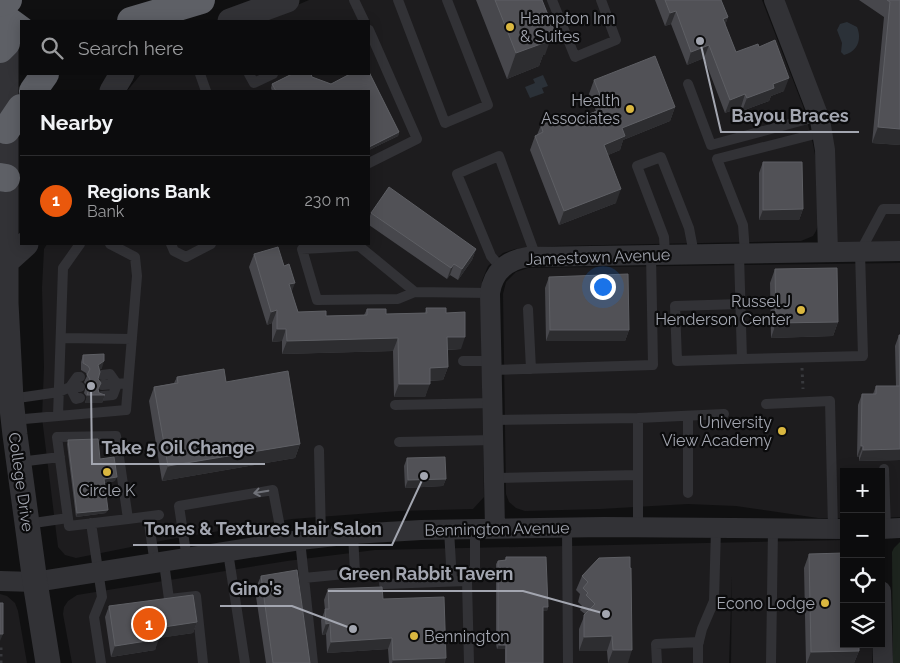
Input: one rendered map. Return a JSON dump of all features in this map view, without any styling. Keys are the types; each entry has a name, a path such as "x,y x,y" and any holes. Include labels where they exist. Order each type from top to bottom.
{"highway":[{"path":"134,20 201,0"},
{"path":"34,90 44,75"}],"street":[{"path":"233,20 287,0"},
{"path":"774,0 821,124 826,150 828,252"},
{"name":"College Drive","path":"7,21 16,126 9,179 2,263 6,303 8,406 19,462 48,663"},
{"path":"113,90 121,75"},
{"path":"2,263 25,245"},
{"name":"Jamestown Avenue","path":"501,268 513,260 536,257 900,251"},
{"path":"495,528 490,293 492,284 501,268"},
{"name":"Bennington Avenue","path":"0,581 35,582 291,541 354,534 495,528 838,529"},
{"path":"881,603 883,663"}],"lane":[{"path":"354,0 364,20"},
{"path":"398,0 445,123 488,105 446,0"},
{"path":"552,0 575,58 616,40 600,0"},
{"path":"370,32 417,139 370,162"},
{"path":"200,75 205,90"},
{"path":"253,83 271,75"},
{"path":"688,84 711,145 821,124"},
{"path":"742,359 743,225 717,159 821,124"},
{"path":"501,268 491,256 457,174 499,156 536,257"},
{"path":"463,361 531,369 653,365 658,255 664,237 637,166 661,157 689,228 694,254"},
{"path":"741,304 675,306 677,361 863,356 860,252 883,209 900,209"},
{"path":"58,416 63,268 79,245"},
{"path":"8,406 58,416 126,410 137,276 134,257 112,245"},
{"path":"171,245 174,251 186,257 209,245"},
{"path":"415,292 359,246 302,249 317,300 398,299 415,292 490,293"},
{"path":"528,309 531,369"},
{"path":"60,338 132,339"},
{"path":"110,374 117,384 113,395 102,385 110,374"},
{"path":"117,384 128,383"},
{"path":"8,406 59,392 77,384 76,399 80,398"},
{"path":"766,404 830,401 838,529"},
{"path":"395,405 493,412 638,418 724,414"},
{"path":"688,416 688,493"},
{"path":"638,418 638,527"},
{"path":"128,519 116,436 57,436 69,526 91,524 159,515"},
{"path":"399,442 494,440"},
{"path":"319,450 321,537"},
{"path":"19,462 60,457"},
{"path":"494,478 638,474"},
{"path":"885,481 889,529"},
{"path":"186,559 179,506 273,490 304,578 313,663"},
{"path":"148,517 169,599 196,596 203,663"},
{"path":"27,524 68,518"},
{"path":"91,524 102,597 94,617 101,663"},
{"path":"567,528 568,663"},
{"path":"698,663 698,642 714,601 716,528"},
{"path":"469,663 468,581 475,567 475,529"},
{"path":"771,663 772,529"},
{"path":"449,530 452,582"},
{"path":"304,578 355,573 354,534"},
{"path":"228,552 245,663"},
{"path":"384,584 468,581"},
{"path":"657,663 656,644 698,642"}],"path":[{"path":"1,647 1,663"}],"shaded area":[{"path":"309,0 762,0 803,106 813,144 816,160 818,225 816,231 813,236 801,241 555,246 515,249 503,253 488,266 482,281 484,497 473,509 399,511 292,519 171,539 76,558 65,555 58,547 42,418 44,367 42,288 44,249 46,245 370,245 370,90 128,90 140,75 370,75 370,20 262,20"},
{"path":"773,0 900,0 900,251 828,252 825,150"},
{"path":"847,22 857,27 859,40 853,51 844,55 841,52 842,43 837,30 840,24"},
{"path":"543,75 548,86 542,88 544,93 530,98 525,87 535,83 533,79"},
{"path":"900,263 900,517 885,518 885,468 840,468 840,518 818,518 736,506 688,504 525,511 516,508 509,502 506,494 503,294 506,282 516,272 528,268"},
{"path":"840,540 840,648 872,648 872,663 731,663 732,576 729,663 72,663 63,614 64,607 68,601 77,595 287,561 375,550"},
{"path":"900,542 900,663 893,663 892,552"},
{"path":"0,594 7,596 15,603 27,663 0,663"}],"building":[{"path":"495,0 542,0 554,30 546,33 549,41 516,53"},
{"path":"665,0 721,0 728,17 723,19 736,52 758,44 759,47 775,40 789,78 773,84 774,88 747,98 745,94 730,100 709,45 691,52 676,11 670,13"},
{"path":"887,0 900,0 900,129 878,127 890,2"},
{"path":"655,56 675,107 622,128 625,136 604,145 621,189 564,211 535,136 543,132 541,125 561,117 564,124 605,108 594,80"},
{"path":"370,74 399,132 370,146 370,90 275,90 272,84 290,75 311,75 312,77 331,84 348,75"},
{"path":"763,162 802,162 803,209 763,210"},
{"path":"389,187 476,249 462,269 454,264 451,268 371,213"},
{"path":"278,247 284,266 289,264 295,283 289,284 298,312 326,311 326,316 367,315 367,309 386,309 386,314 427,313 426,308 446,308 446,313 465,312 465,337 447,337 448,367 430,368 430,384 399,384 398,338 287,341 286,329 277,329 277,310 271,312 254,254"},
{"name":"Russel J Henderson Center","path":"837,268 838,322 776,323 775,269"},
{"path":"628,274 629,330 550,330 549,277"},
{"path":"899,335 900,335 900,386"},
{"path":"104,354 104,361 98,365 100,372 98,379 101,383 98,389 99,393 105,395 87,395 89,389 87,385 90,379 87,375 90,369 83,363 83,355"},
{"path":"224,369 226,382 288,371 300,444 168,466 154,387 178,383 177,377"},
{"path":"876,386 900,386 900,449 863,450 863,446 861,446 862,394 876,394"},
{"name":"Circle K","path":"98,439 100,459 114,457 117,477 104,479 108,510 77,513 68,440"},
{"path":"445,457 446,479 408,480 407,458"},
{"name":"Econo Lodge","path":"840,553 840,648 859,648 859,651 811,652 809,554"},
{"path":"506,557 546,557 548,607 543,607 543,663 506,663 506,645 499,645 498,561 506,560"},
{"path":"630,557 632,650 613,650 612,636 584,637 584,615 595,604 586,595 588,593 583,588 588,582 582,576 599,558"},
{"path":"297,570 310,663 273,663 261,576"},
{"path":"382,587 383,599 444,597 446,658 393,660 392,638 331,642 330,623 326,624 325,609 329,609 328,589"},
{"path":"193,595 197,622 157,628 159,639 115,646 109,606"},
{"path":"0,603 3,603 3,634 0,634"}],"place":[{"name":"Hampton Inn & Suites","path":"510,27"},
{"name":"Bayou Braces","path":"700,41"},
{"name":"Health Associates","path":"630,109"},
{"name":"Russel J Henderson Center","path":"801,310"},
{"name":"Take 5 Oil Change","path":"91,386"},
{"name":"University View Academy","path":"782,431"},
{"name":"Circle K","path":"107,472"},
{"name":"Tones & Textures Hair Salon","path":"424,476"},
{"name":"Econo Lodge","path":"825,603"},
{"name":"Green Rabbit Tavern","path":"606,614"},
{"name":"Regions Bank","path":"149,624"},
{"name":"Gino's","path":"353,629"},
{"name":"Bennington","path":"414,636"}]}
